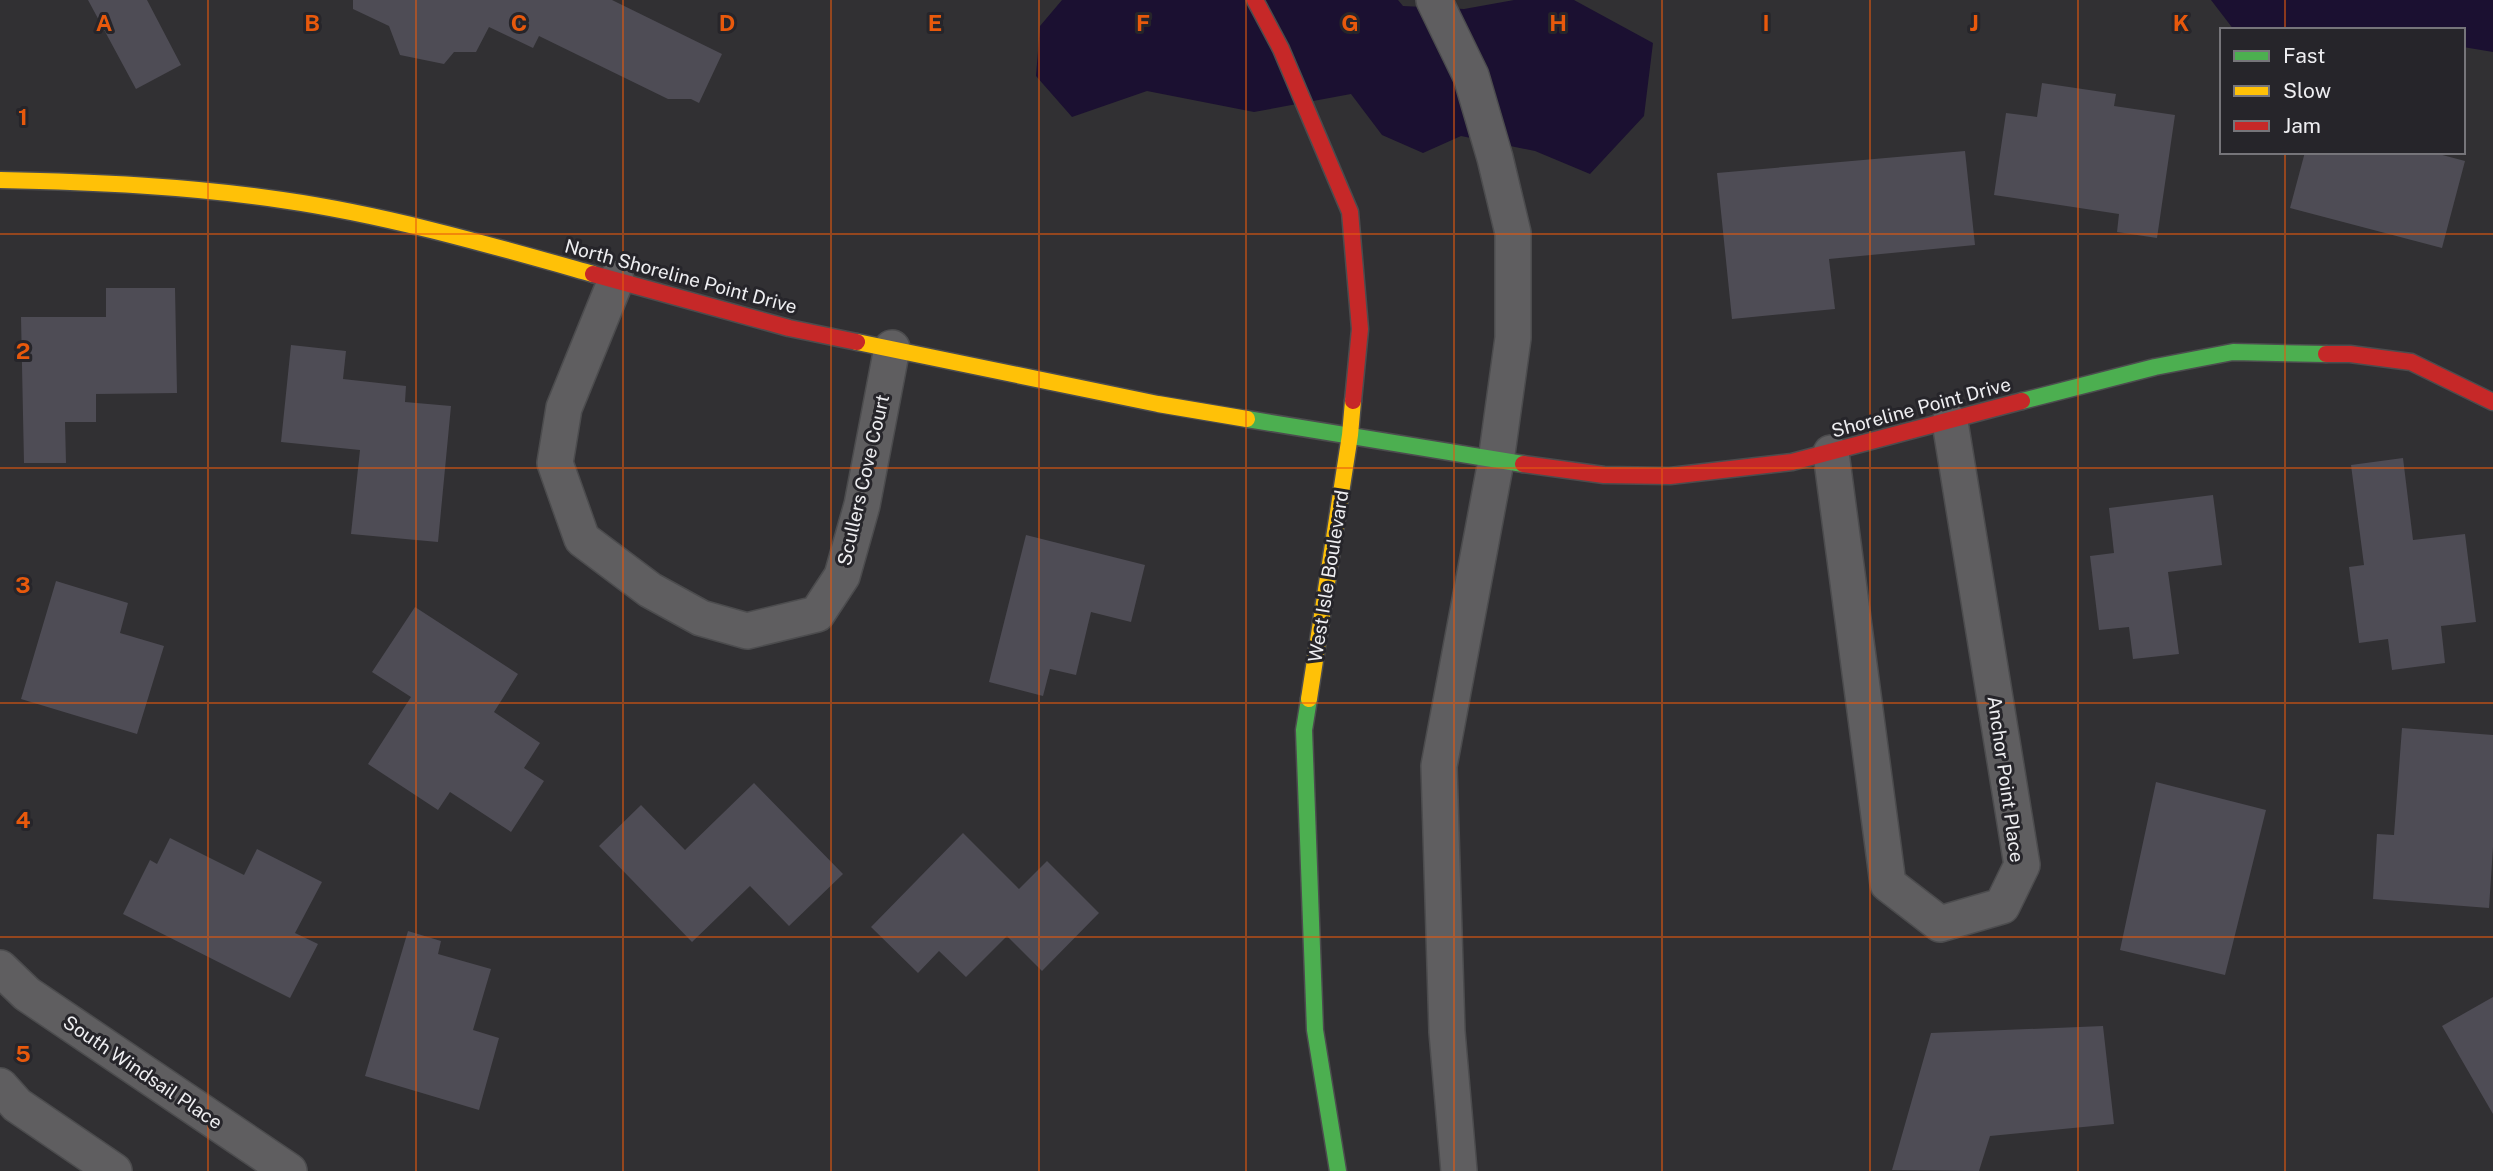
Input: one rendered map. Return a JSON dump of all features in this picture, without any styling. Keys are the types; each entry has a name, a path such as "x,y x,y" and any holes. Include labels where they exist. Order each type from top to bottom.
{"street":[{"name":"West Isle Boulevard","path":"1255,0 1281,48 1350,212 1360,329 1350,435 1304,730 1315,1030 1338,1171"},
{"path":"1434,0 1471,76 1513,233 1513,338 1496,461 1439,766 1447,1032 1459,1171"},
{"name":"North Shoreline Point Drive","path":"0,180 191,189 283,200 379,218 440,232 789,328 1158,404 1350,435"},
{"name":"Scullers Cove Court","path":"616,280 564,408 555,463 582,539 650,590 701,618 747,631 817,614 842,576 862,505 892,348"},
{"name":"Shoreline Point Drive","path":"1350,435 1496,461 1604,475 1670,476 1793,462 2155,367 2233,352 2350,354 2412,362 2493,402"},
{"name":"Anchor Point Place","path":"1831,453 1888,884 1940,924 2002,906 2022,865 1950,422"},
{"name":"South Windsail Place","path":"0,968 27,994 289,1171"},
{"path":"0,1086 17,1105 114,1171"}],"shaded area":[{"path":"1062,0 1398,0 1403,6 1464,9 1514,0 1574,0 1653,43 1644,116 1590,174 1535,151 1461,136 1423,153 1382,135 1351,94 1254,112 1147,91 1072,117 1036,76 1040,26"},
{"path":"2211,0 2493,0 2493,52 2465,47 2465,28 2232,28"}],"building":[{"path":"88,0 147,0 181,65 136,89"},
{"path":"353,0 612,0 722,54 699,103 691,99 668,99 539,36 533,48 489,27 476,52 454,52 444,64 400,55 389,26 353,9"},
{"path":"2042,83 2116,94 2114,106 2175,115 2157,238 2117,232 2119,214 1994,195 2006,113 2037,117"},
{"path":"1965,151 1975,245 1829,259 1835,309 1732,319 1717,173"},
{"path":"2304,154 2439,154 2465,161 2442,248 2290,208"},
{"path":"106,288 175,288 177,393 96,394 96,422 65,422 66,463 24,463 21,317 106,317"},
{"path":"291,345 346,351 343,379 406,386 405,402 451,406 438,542 351,534 360,450 281,442"},
{"path":"2403,458 2413,540 2465,534 2476,622 2441,626 2445,663 2392,670 2388,639 2359,643 2349,567 2364,565 2351,465"},
{"path":"2213,495 2222,565 2168,572 2179,654 2133,659 2129,627 2099,630 2090,556 2114,553 2109,508"},
{"path":"1026,535 1145,565 1131,622 1091,612 1076,675 1050,669 1043,696 989,682"},
{"path":"56,581 128,603 120,633 164,646 137,734 21,699"},
{"path":"415,607 518,674 494,712 540,743 524,768 544,781 511,832 450,792 438,810 368,764 411,697 372,672"},
{"path":"2402,728 2493,735 2493,847 2489,908 2373,899 2377,834 2394,835"},
{"path":"2156,782 2266,810 2225,975 2120,950"},
{"path":"754,783 843,874 789,926 750,886 692,942 599,846 641,805 685,850"},
{"path":"963,833 1019,889 1047,861 1099,913 1042,971 1007,936 966,977 939,951 918,973 871,927"},
{"path":"170,838 244,875 257,849 322,882 295,933 318,944 290,998 123,914 150,860 157,864"},
{"path":"408,931 441,941 438,954 491,969 473,1030 499,1038 479,1110 365,1076"},
{"path":"2493,997 2493,1114 2442,1026"},
{"path":"2103,1026 2114,1124 1990,1136 1979,1171 1892,1170 1931,1033"}],"traffic: fast":[{"path":"2022,401 2155,367 2233,352 2326,354"},
{"path":"1247,419 1523,464"},
{"path":"1309,699 1304,730 1315,1030 1338,1171"}],"traffic: slow":[{"path":"0,180 212,191 321,206 399,222 593,274"},
{"path":"857,342 1158,404 1247,419"},
{"path":"1309,699 1353,401"}],"traffic: jam":[{"path":"1255,0 1281,49 1350,212 1360,329 1353,401"},
{"path":"593,274 789,328 857,342"},
{"path":"2326,354 2350,354 2411,362 2493,402"},
{"path":"1523,464 1604,475 1670,476 1792,462 2022,401"}]}
